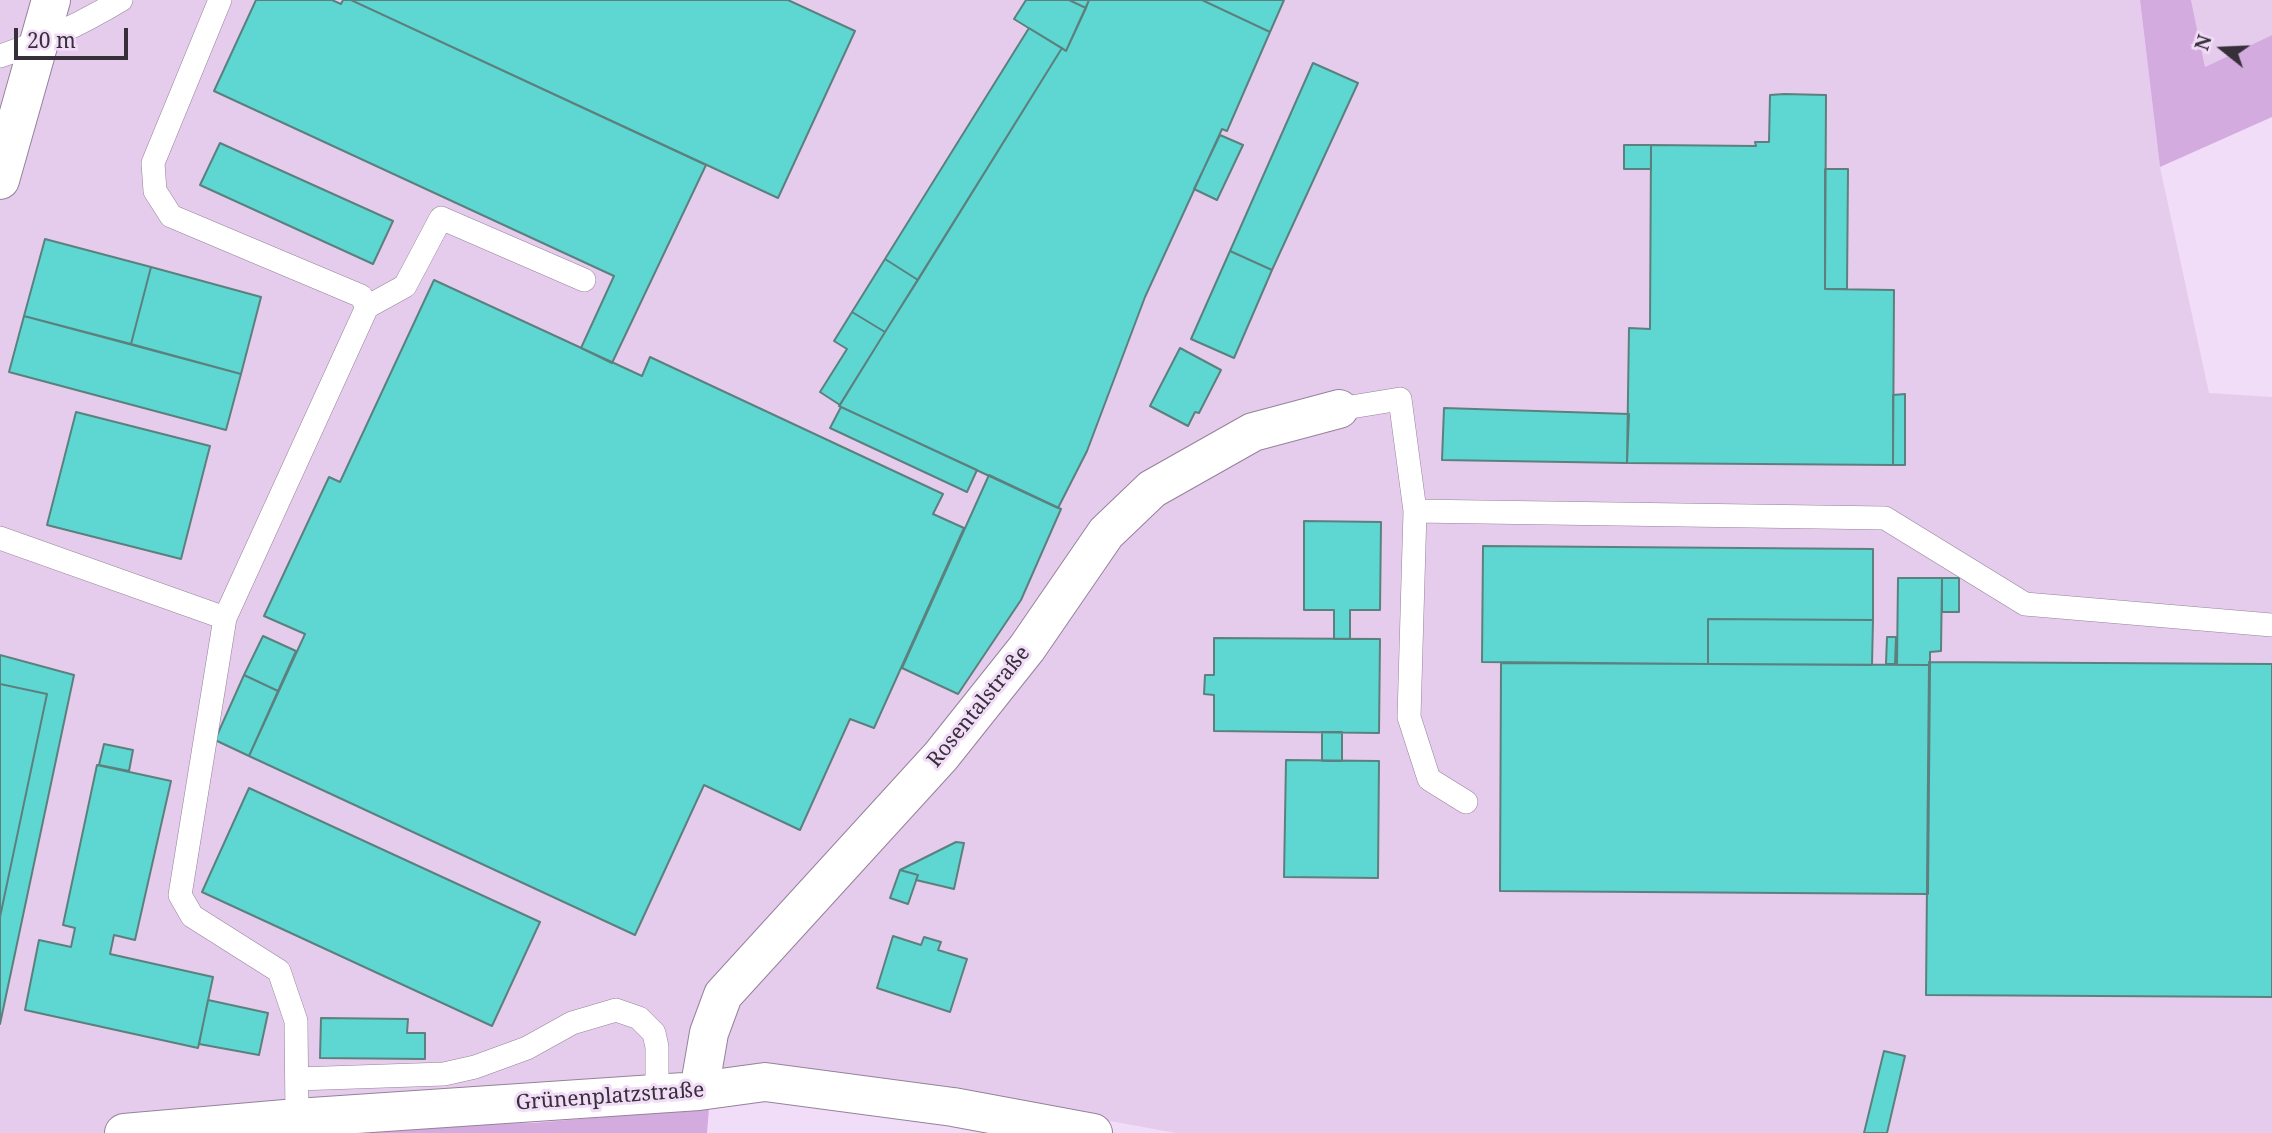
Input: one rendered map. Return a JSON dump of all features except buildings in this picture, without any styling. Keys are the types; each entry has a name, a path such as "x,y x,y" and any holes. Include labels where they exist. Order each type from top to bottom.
{"street":[{"path":"0,180 51,0"},
{"name":"Rosentalstraße","path":"699,1091 709,1033 723,995 941,756 1027,648 1106,533 1152,489 1253,432 1339,409"},
{"name":"Grünenplatzstraße","path":"124,1133 298,1118 699,1091 765,1082 953,1107 1093,1133"}],"lane":[{"path":"0,56 38,44 77,26 121,0"},
{"path":"220,0 153,163 155,191 171,216 361,296 367,307"},
{"path":"298,1118 296,1021 279,971 192,916 180,895 225,618 367,307 405,286 441,218 584,280"},
{"path":"1339,409 1400,399 1415,511 1409,717 1429,779 1466,802"},
{"path":"1415,511 1885,518 2025,604 2272,625"},
{"path":"0,538 225,618"},
{"path":"297,1079 443,1073 475,1067 527,1048 572,1023 616,1010 639,1018 654,1033 657,1047 657,1094"}],"shaded area":[{"path":"0,0 2140,0 2160,167 2209,393 2272,397 2272,1133 1176,1133 862,1076 766,1065 597,1081 194,1133 0,1133"},
{"path":"2140,0 2191,0 2205,67 2272,35 2272,117 2160,167"},
{"path":"2191,0 2272,0 2272,35 2205,67"},
{"path":"709,1108 707,1133 327,1133 379,1125 533,1123"}]}
